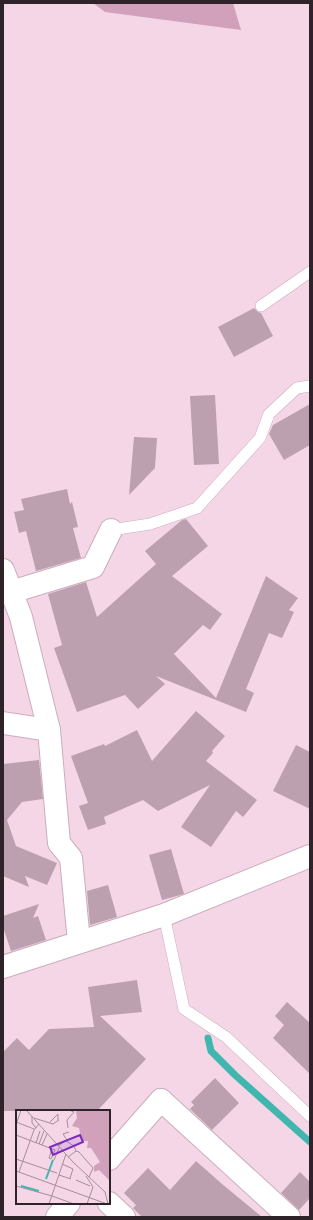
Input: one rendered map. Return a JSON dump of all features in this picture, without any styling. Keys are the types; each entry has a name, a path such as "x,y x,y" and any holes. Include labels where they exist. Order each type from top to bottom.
{"street":[{"path":"11,592 92,567 111,530"},
{"path":"3,570 21,617 49,730 59,843 71,858 79,942"},
{"path":"3,723 49,730"},
{"path":"3,967 164,915 310,856"},
{"path":"110,1157 161,1100 289,1217"},
{"path":"57,1217 69,1204"},
{"path":"110,1204 124,1217"}],"lane":[{"path":"262,306 310,272"},
{"path":"111,530 150,524 197,508 260,438 269,414 298,388 310,386"},
{"path":"164,915 184,1010 226,1037 310,1116"}],"shaded area":[{"path":"93,3 233,3 241,30 105,12"}],"building":[{"path":"254,308 261,313 273,336 234,357 218,327"},
{"path":"215,395 219,464 194,465 190,396"},
{"path":"310,404 310,445 284,460 269,434 273,425"},
{"path":"134,437 157,438 155,468 129,495"},
{"path":"67,489 70,504 72,502 78,527 73,528 81,558 36,571 26,531 19,533 14,512 24,510 21,499"},
{"path":"186,519 208,546 172,576 222,614 210,630 203,625 174,654 216,698 266,576 298,598 289,610 294,612 282,638 269,633 246,689 254,693 246,712 156,676 165,684 138,709 125,695 77,712 54,648 62,645 48,594 86,582 97,617 156,564 145,551 182,520"},
{"path":"196,711 225,736 212,751 213,753 206,761 257,800 243,817 236,811 211,847 181,827 210,785 158,811 143,800 104,817 106,824 88,830 79,806 88,803 71,756 104,744 105,746 137,730 152,761"},
{"path":"296,745 310,752 310,809 273,791"},
{"path":"39,760 43,799 22,802 7,820 16,846 57,863 47,885 25,876 29,887 3,876 3,764"},
{"path":"171,849 184,894 162,900 149,855"},
{"path":"108,885 117,917 90,925 87,891"},
{"path":"39,904 33,918 38,916 46,940 11,951 3,927 3,916"},
{"path":"137,980 142,1012 100,1016 146,1059 98,1110 3,1111 3,1052 17,1038 29,1050 49,1029 94,1027 88,987"},
{"path":"287,1002 310,1023 310,1074 273,1038 284,1025 275,1016"},
{"path":"215,1078 239,1103 212,1130 190,1109 194,1105 191,1102"},
{"path":"196,1161 262,1217 142,1217 133,1208 136,1205 124,1193 148,1168 170,1190"},
{"path":"300,1172 310,1182 310,1198 299,1210 281,1193"}],"waterway":[{"path":"208,1038 211,1051 235,1075 310,1142"}]}
